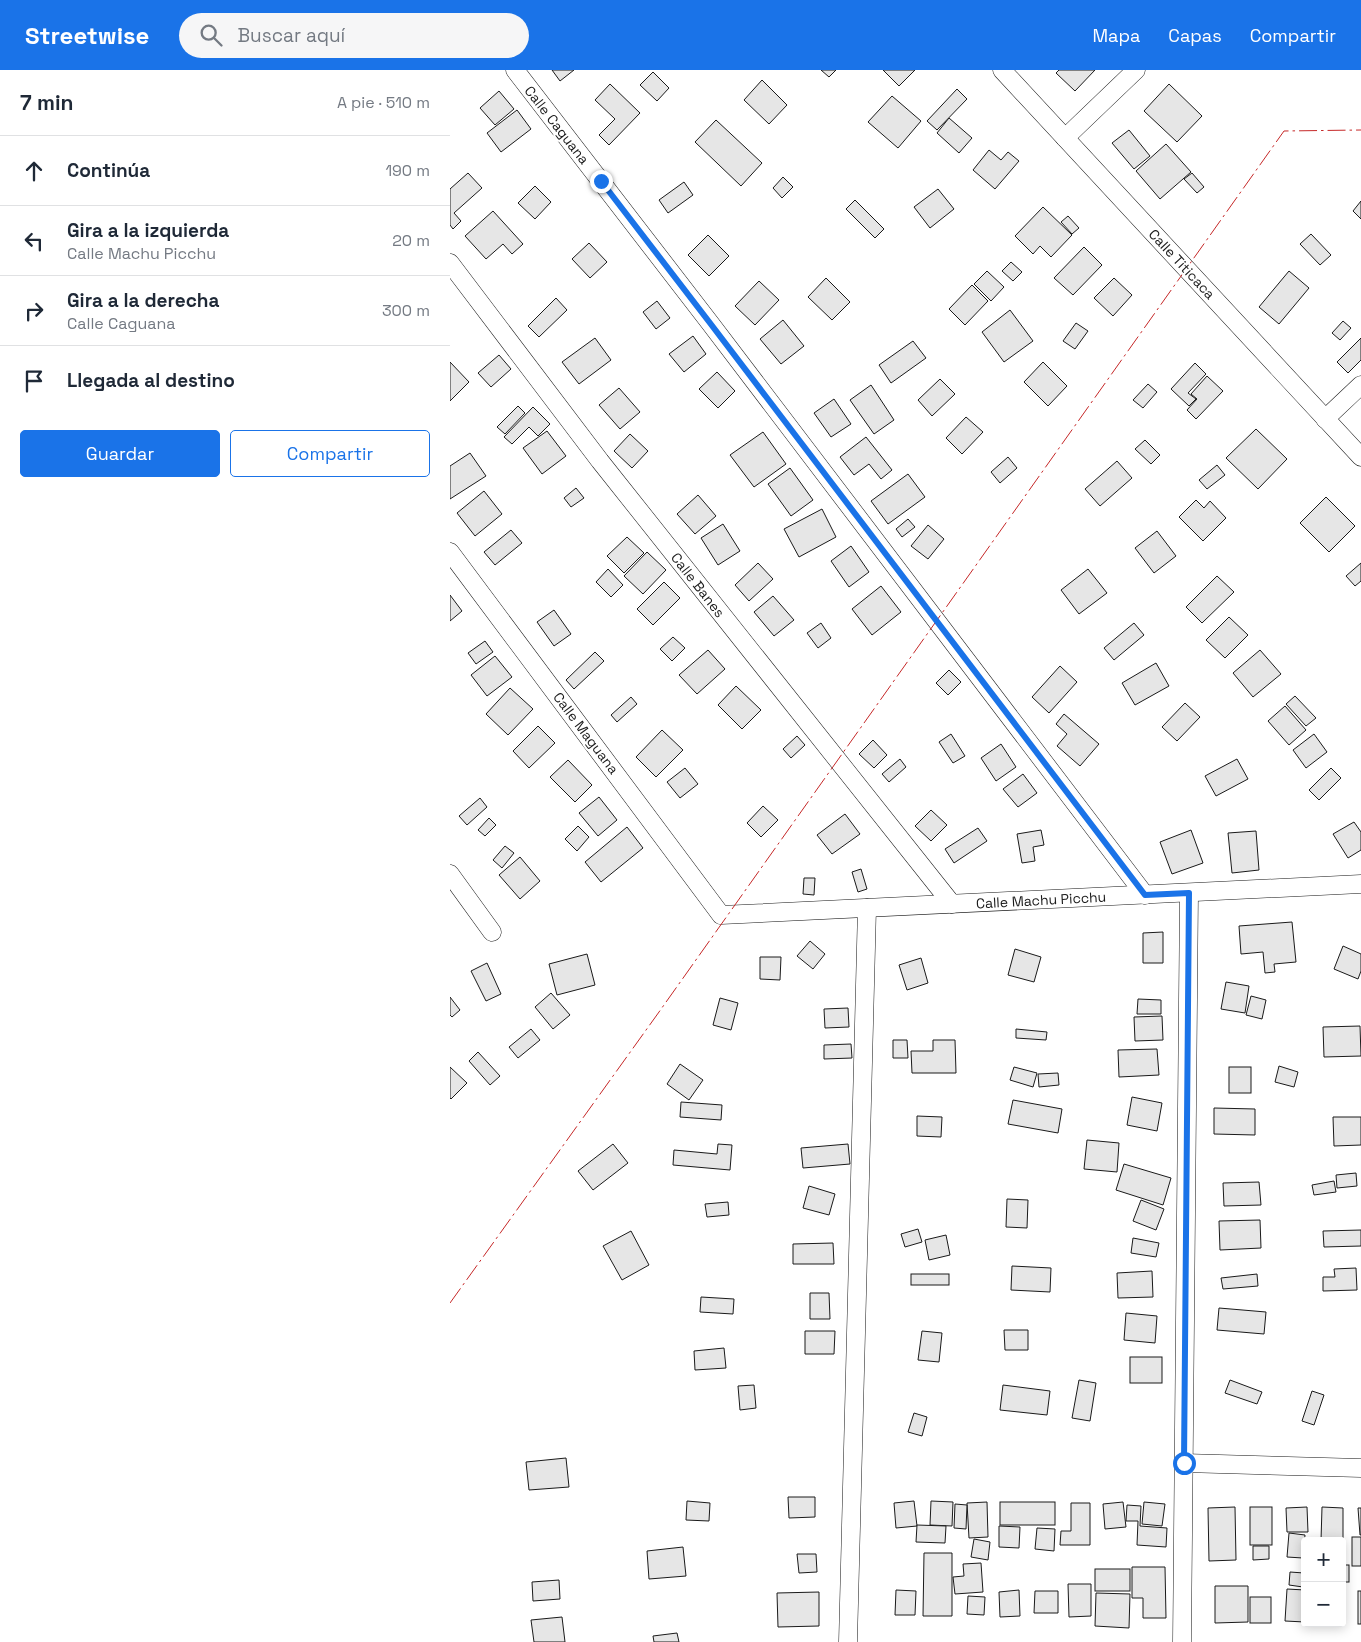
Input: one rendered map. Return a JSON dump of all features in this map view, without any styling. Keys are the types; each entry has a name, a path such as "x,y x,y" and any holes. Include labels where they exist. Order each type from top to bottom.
{"street":[{"name":"Calle Caguana","path":"515,70 704,315 1145,895"},
{"name":"Calle Titicaca","path":"1002,70 1361,457"},
{"path":"1065,138 1136,70"},
{"name":"Calle Banes","path":"450,263 600,461 952,904"},
{"path":"1325,418 1361,385"},
{"name":"Calle Maguana","path":"450,552 721,915"},
{"path":"450,874 492,932"},
{"name":"Calle Machu Picchu","path":"721,915 1361,884"},
{"path":"1182,1642 1189,893"},
{"path":"848,1642 867,908"},
{"path":"1184,1463 1361,1468"}],"building":[{"path":"552,70 574,70 560,81"},
{"path":"821,70 836,70 829,77"},
{"path":"883,70 915,70 899,86"},
{"path":"1059,70 1095,70 1075,91 1056,73"},
{"path":"653,72 669,88 657,101 640,85"},
{"path":"762,80 787,105 769,124 744,100"},
{"path":"610,84 640,113 609,145 599,135 615,119 595,100"},
{"path":"1169,84 1202,116 1177,142 1144,111"},
{"path":"957,89 967,99 937,130 927,121"},
{"path":"499,91 514,109 495,125 480,108"},
{"path":"892,96 921,121 898,148 868,122"},
{"path":"517,110 531,129 501,152 487,133"},
{"path":"949,118 972,138 959,153 937,133"},
{"path":"716,120 762,163 741,186 695,142"},
{"path":"1129,130 1150,156 1134,169 1112,143"},
{"path":"1166,144 1191,172 1160,199 1136,171"},
{"path":"989,150 1001,160 1008,152 1019,161 995,189 973,170"},
{"path":"468,173 482,188 454,213 461,221 453,229 450,225 450,189"},
{"path":"1192,173 1204,187 1197,193 1184,179"},
{"path":"783,177 793,187 782,198 773,188"},
{"path":"684,182 693,195 668,213 659,200"},
{"path":"535,186 551,202 535,219 518,203"},
{"path":"938,189 954,209 930,228 914,207"},
{"path":"855,200 884,229 875,238 846,209"},
{"path":"1361,201 1361,219 1353,211"},
{"path":"1043,207 1072,235 1051,257 1040,246 1033,254 1015,236"},
{"path":"493,211 523,244 512,254 503,244 486,259 465,236"},
{"path":"1068,216 1079,228 1072,234 1061,222"},
{"path":"1311,234 1331,255 1320,265 1300,244"},
{"path":"708,235 729,256 709,276 688,255"},
{"path":"589,243 607,262 590,278 572,259"},
{"path":"1084,247 1102,265 1073,295 1054,278"},
{"path":"1011,262 1022,272 1013,281 1002,271"},
{"path":"987,271 1004,287 991,301 974,284"},
{"path":"1289,271 1309,288 1279,324 1259,307"},
{"path":"826,278 850,302 832,320 808,297"},
{"path":"1114,278 1132,295 1113,316 1094,298"},
{"path":"759,281 779,300 755,325 735,306"},
{"path":"972,285 988,301 965,325 949,309"},
{"path":"556,298 567,310 539,337 528,326"},
{"path":"657,301 670,318 656,329 643,312"},
{"path":"1010,310 1033,341 1004,362 982,332"},
{"path":"783,320 804,346 781,364 760,339"},
{"path":"1343,321 1351,328 1340,340 1332,333"},
{"path":"1076,323 1088,331 1075,349 1063,341"},
{"path":"693,336 706,354 684,372 669,354"},
{"path":"595,338 611,360 579,384 562,362"},
{"path":"1361,338 1361,360 1348,373 1337,362"},
{"path":"913,341 926,358 891,383 879,365"},
{"path":"499,355 511,369 491,387 478,373"},
{"path":"450,362 469,382 450,401"},
{"path":"1043,362 1067,386 1048,406 1024,382"},
{"path":"1195,363 1206,374 1188,393 1196,399 1189,406 1171,389"},
{"path":"717,372 735,391 718,408 699,389"},
{"path":"1207,376 1223,391 1196,419 1187,410 1197,399 1191,394"},
{"path":"940,379 955,394 932,416 918,400"},
{"path":"1148,384 1157,392 1143,408 1133,400"},
{"path":"871,385 894,420 874,434 850,400"},
{"path":"619,388 640,412 620,429 599,405"},
{"path":"834,399 851,424 831,437 814,413"},
{"path":"518,406 525,413 505,434 497,427"},
{"path":"533,407 550,424 538,436 529,427 512,444 504,437"},
{"path":"966,417 983,432 962,454 946,438"},
{"path":"1256,429 1287,459 1258,489 1226,458"},
{"path":"547,431 566,456 542,474 523,448"},
{"path":"763,432 786,464 754,487 730,455"},
{"path":"630,434 648,451 632,468 614,451"},
{"path":"866,437 892,470 881,479 869,464 854,475 840,457"},
{"path":"1145,440 1160,455 1151,464 1135,449"},
{"path":"470,453 486,476 450,499 450,466"},
{"path":"1008,457 1017,468 1000,483 991,472"},
{"path":"1117,461 1132,478 1100,506 1085,489"},
{"path":"1217,465 1225,475 1207,489 1199,480"},
{"path":"790,468 813,500 791,516 768,484"},
{"path":"908,474 925,497 888,524 871,501"},
{"path":"576,488 584,498 571,507 564,498"},
{"path":"484,491 502,514 475,536 457,513"},
{"path":"698,495 716,516 695,534 677,514"},
{"path":"1326,497 1355,526 1329,552 1300,523"},
{"path":"1196,500 1204,508 1210,501 1226,518 1203,541 1179,517"},
{"path":"822,509 836,537 799,557 784,529"},
{"path":"908,519 915,527 902,537 896,529"},
{"path":"723,524 740,551 718,565 701,538"},
{"path":"928,525 944,539 928,559 911,546"},
{"path":"511,530 522,543 495,565 484,552"},
{"path":"1157,531 1176,556 1154,573 1135,548"},
{"path":"627,537 644,553 624,573 607,556"},
{"path":"851,546 869,572 849,587 831,561"},
{"path":"647,552 666,570 643,594 624,576"},
{"path":"758,563 773,579 749,601 735,585"},
{"path":"1361,563 1361,581 1355,586 1346,576"},
{"path":"608,569 623,585 611,597 596,582"},
{"path":"1088,569 1107,593 1079,614 1061,590"},
{"path":"1217,576 1234,592 1202,623 1186,607"},
{"path":"664,582 680,598 653,625 637,609"},
{"path":"881,586 901,612 872,635 852,609"},
{"path":"450,595 462,611 450,621"},
{"path":"773,596 794,620 774,636 754,612"},
{"path":"554,610 571,634 554,646 537,622"},
{"path":"1229,617 1248,635 1225,658 1206,640"},
{"path":"821,623 831,638 818,648 807,633"},
{"path":"1134,623 1144,635 1114,660 1104,648"},
{"path":"673,637 685,648 672,661 660,649"},
{"path":"485,641 493,652 476,664 468,653"},
{"path":"708,650 725,669 697,694 679,675"},
{"path":"1260,650 1281,674 1253,697 1233,673"},
{"path":"595,652 604,661 574,689 566,680"},
{"path":"495,656 512,677 487,696 471,675"},
{"path":"1156,663 1169,686 1135,705 1122,683"},
{"path":"1060,666 1077,682 1049,713 1032,697"},
{"path":"949,670 961,682 948,695 936,683"},
{"path":"736,686 761,710 742,729 718,705"},
{"path":"510,688 533,709 508,735 486,714"},
{"path":"1295,696 1316,718 1306,726 1286,704"},
{"path":"631,697 637,704 617,722 611,715"},
{"path":"1185,703 1200,717 1177,741 1162,727"},
{"path":"1285,706 1306,730 1289,745 1268,721"},
{"path":"1064,714 1099,744 1080,766 1057,746 1067,734 1056,724"},
{"path":"538,726 555,743 529,768 513,751"},
{"path":"662,730 683,750 656,777 636,757"},
{"path":"951,734 965,756 953,763 939,742"},
{"path":"1314,734 1327,752 1306,768 1293,750"},
{"path":"797,736 805,745 791,758 783,749"},
{"path":"873,740 887,755 874,768 859,754"},
{"path":"1001,744 1016,767 996,781 981,758"},
{"path":"900,759 906,767 889,782 882,774"},
{"path":"1237,759 1248,779 1216,796 1205,776"},
{"path":"568,760 592,785 575,802 550,777"},
{"path":"685,768 698,784 680,798 667,782"},
{"path":"1331,768 1341,778 1319,800 1309,790"},
{"path":"1023,774 1037,793 1018,807 1003,789"},
{"path":"599,797 617,820 598,836 579,813"},
{"path":"480,798 487,807 467,825 459,816"},
{"path":"763,806 778,820 761,837 747,823"},
{"path":"931,810 947,825 931,841 915,826"},
{"path":"845,814 860,834 832,854 817,835"},
{"path":"489,818 496,825 485,836 478,830"},
{"path":"1354,822 1361,832 1361,850 1348,858 1333,834"},
{"path":"578,826 589,837 577,851 565,839"},
{"path":"627,827 643,848 601,882 585,862"},
{"path":"978,828 987,841 954,863 945,849"},
{"path":"1041,830 1044,845 1033,847 1035,861 1022,863 1017,834"},
{"path":"1191,830 1203,863 1172,874 1160,842"},
{"path":"1256,831 1259,870 1232,873 1228,833"},
{"path":"505,846 514,853 502,868 493,860"},
{"path":"520,857 540,881 520,899 499,875"},
{"path":"861,869 867,889 858,892 852,872"},
{"path":"804,878 815,878 814,895 803,894"},
{"path":"1292,922 1296,962 1274,964 1275,972 1265,973 1263,952 1241,954 1239,926"},
{"path":"1163,932 1163,963 1143,963 1143,933"},
{"path":"810,941 825,954 813,969 797,956"},
{"path":"1343,946 1361,954 1361,971 1358,979 1334,969"},
{"path":"1015,949 1041,957 1034,982 1008,975"},
{"path":"587,954 595,985 557,995 549,964"},
{"path":"760,957 781,957 780,980 760,979"},
{"path":"921,958 928,983 907,990 899,965"},
{"path":"487,963 501,994 486,1001 471,971"},
{"path":"1226,982 1249,986 1245,1013 1221,1009"},
{"path":"551,993 570,1015 553,1029 535,1007"},
{"path":"1251,996 1266,1000 1262,1019 1246,1015"},
{"path":"450,997 460,1010 452,1017 450,1015"},
{"path":"720,998 738,1003 731,1030 713,1025"},
{"path":"1138,999 1161,1000 1161,1014 1137,1014"},
{"path":"848,1008 849,1027 825,1028 824,1009"},
{"path":"1162,1016 1163,1040 1135,1041 1134,1017"},
{"path":"1360,1026 1361,1056 1324,1057 1323,1027"},
{"path":"531,1029 540,1040 518,1058 509,1047"},
{"path":"1016,1029 1047,1032 1046,1040 1016,1038"},
{"path":"893,1040 907,1040 908,1058 893,1058"},
{"path":"933,1040 955,1040 956,1073 912,1073 911,1051 933,1051"},
{"path":"851,1044 852,1058 824,1059 824,1045"},
{"path":"1157,1049 1159,1075 1119,1077 1118,1050"},
{"path":"478,1052 500,1076 490,1085 469,1061"},
{"path":"680,1064 703,1080 689,1100 667,1084"},
{"path":"1279,1066 1298,1072 1294,1087 1275,1082"},
{"path":"450,1067 467,1083 451,1099 450,1098"},
{"path":"1014,1067 1037,1073 1033,1087 1010,1080"},
{"path":"1229,1067 1251,1067 1251,1093 1229,1093"},
{"path":"1058,1073 1059,1085 1039,1087 1038,1074"},
{"path":"1132,1097 1162,1103 1157,1131 1127,1125"},
{"path":"1013,1100 1062,1109 1058,1133 1008,1124"},
{"path":"681,1102 722,1105 721,1120 680,1117"},
{"path":"1214,1108 1255,1109 1255,1135 1214,1134"},
{"path":"917,1116 942,1117 941,1137 917,1136"},
{"path":"1333,1117 1361,1117 1361,1145 1334,1146"},
{"path":"1087,1140 1119,1143 1117,1172 1084,1169"},
{"path":"613,1144 628,1163 593,1190 578,1171"},
{"path":"718,1144 732,1145 730,1170 673,1165 674,1150 717,1154"},
{"path":"848,1144 850,1164 803,1168 801,1148"},
{"path":"1124,1164 1171,1178 1163,1205 1116,1190"},
{"path":"1356,1173 1357,1186 1337,1188 1336,1175"},
{"path":"1334,1181 1336,1192 1314,1195 1312,1185"},
{"path":"1259,1182 1261,1205 1224,1206 1223,1183"},
{"path":"809,1186 835,1194 829,1215 803,1208"},
{"path":"1007,1199 1028,1200 1027,1228 1006,1227"},
{"path":"1141,1200 1164,1209 1156,1230 1133,1221"},
{"path":"728,1202 729,1215 707,1217 705,1204"},
{"path":"1260,1220 1261,1248 1220,1250 1219,1221"},
{"path":"918,1229 922,1242 905,1247 901,1234"},
{"path":"1361,1230 1361,1246 1324,1247 1323,1231"},
{"path":"631,1231 649,1265 622,1280 603,1246"},
{"path":"946,1235 950,1255 929,1260 925,1240"},
{"path":"1133,1238 1159,1243 1156,1257 1131,1253"},
{"path":"833,1243 834,1264 793,1264 793,1244"},
{"path":"1012,1266 1051,1268 1050,1292 1011,1290"},
{"path":"1356,1268 1357,1290 1323,1291 1323,1277 1335,1277 1334,1269"},
{"path":"1152,1271 1153,1297 1118,1298 1117,1273"},
{"path":"911,1274 949,1274 949,1285 911,1285"},
{"path":"1257,1274 1258,1286 1223,1289 1221,1278"},
{"path":"810,1293 829,1293 830,1319 810,1319"},
{"path":"701,1297 734,1299 733,1314 700,1312"},
{"path":"1219,1308 1266,1312 1264,1334 1217,1330"},
{"path":"1126,1313 1157,1316 1155,1343 1124,1340"},
{"path":"1004,1330 1028,1330 1028,1350 1005,1350"},
{"path":"805,1331 835,1331 834,1354 805,1354"},
{"path":"922,1331 942,1333 939,1362 918,1360"},
{"path":"724,1348 726,1368 695,1370 694,1351"},
{"path":"1130,1357 1162,1357 1162,1383 1130,1383"},
{"path":"1079,1380 1096,1383 1090,1421 1072,1418"},
{"path":"1230,1380 1262,1392 1257,1404 1225,1393"},
{"path":"754,1385 756,1408 740,1410 738,1386"},
{"path":"1003,1385 1050,1391 1047,1415 1000,1410"},
{"path":"1312,1391 1324,1395 1314,1425 1302,1421"},
{"path":"914,1413 927,1417 922,1436 908,1432"},
{"path":"566,1458 569,1487 529,1490 526,1462"},
{"path":"788,1497 815,1497 815,1517 789,1518"},
{"path":"687,1501 710,1503 709,1521 686,1520"},
{"path":"914,1501 917,1526 896,1528 894,1503"},
{"path":"931,1501 953,1502 952,1526 930,1525"},
{"path":"987,1502 988,1537 969,1538 967,1503"},
{"path":"1000,1502 1055,1502 1055,1525 1000,1525"},
{"path":"1123,1502 1126,1527 1105,1529 1103,1504"},
{"path":"1144,1502 1165,1504 1162,1526 1142,1524"},
{"path":"1071,1503 1090,1503 1090,1545 1060,1545 1061,1531 1071,1531"},
{"path":"955,1504 967,1505 966,1529 954,1528"},
{"path":"1127,1505 1141,1506 1140,1526 1167,1528 1166,1547 1137,1545 1138,1521 1126,1521"},
{"path":"1235,1507 1236,1560 1209,1561 1208,1508"},
{"path":"1250,1507 1272,1507 1272,1545 1250,1545"},
{"path":"1307,1507 1308,1532 1287,1532 1286,1508"},
{"path":"1322,1507 1343,1508 1343,1537 1321,1537"},
{"path":"1358,1508 1361,1508 1361,1535 1360,1535"},
{"path":"917,1525 946,1526 945,1543 916,1542"},
{"path":"999,1526 1020,1527 1019,1548 999,1547"},
{"path":"1037,1528 1055,1529 1054,1551 1035,1549"},
{"path":"1289,1533 1305,1535 1305,1537 1301,1537 1301,1558 1287,1557"},
{"path":"1352,1537 1361,1537 1361,1566 1352,1566"},
{"path":"974,1539 990,1542 988,1560 971,1557"},
{"path":"1253,1546 1269,1546 1269,1559 1253,1560"},
{"path":"683,1547 686,1576 649,1579 647,1551"},
{"path":"924,1553 952,1553 952,1616 923,1616"},
{"path":"797,1554 816,1554 817,1572 799,1573"},
{"path":"981,1563 983,1592 955,1594 953,1577 964,1576 963,1564"},
{"path":"1346,1565 1349,1565 1349,1582 1346,1582"},
{"path":"1132,1567 1165,1567 1166,1618 1143,1618 1143,1598 1132,1598"},
{"path":"1095,1569 1130,1569 1130,1591 1095,1591"},
{"path":"1290,1572 1301,1573 1301,1587 1289,1585"},
{"path":"559,1580 560,1599 533,1601 532,1582"},
{"path":"1068,1584 1091,1584 1091,1616 1069,1617"},
{"path":"1215,1586 1248,1586 1248,1622 1215,1623"},
{"path":"1287,1589 1301,1590 1301,1622 1285,1621"},
{"path":"896,1590 916,1591 915,1615 895,1615"},
{"path":"1019,1590 1020,1616 1000,1617 999,1592"},
{"path":"1035,1591 1058,1591 1058,1613 1034,1613"},
{"path":"1358,1591 1361,1591 1361,1624 1358,1624"},
{"path":"819,1592 819,1626 778,1627 777,1593"},
{"path":"1096,1593 1130,1594 1129,1628 1095,1626"},
{"path":"968,1596 985,1597 984,1615 967,1614"},
{"path":"1250,1597 1271,1597 1271,1623 1250,1623"},
{"path":"562,1617 565,1642 534,1642 531,1620"},
{"path":"677,1633 679,1642 654,1642 653,1636"}],"power":[{"path":"450,1303 659,1012 1284,131 1361,130"}],"route":[{"path":"601,181 1145,895 1189,893 1184,1463"}]}
